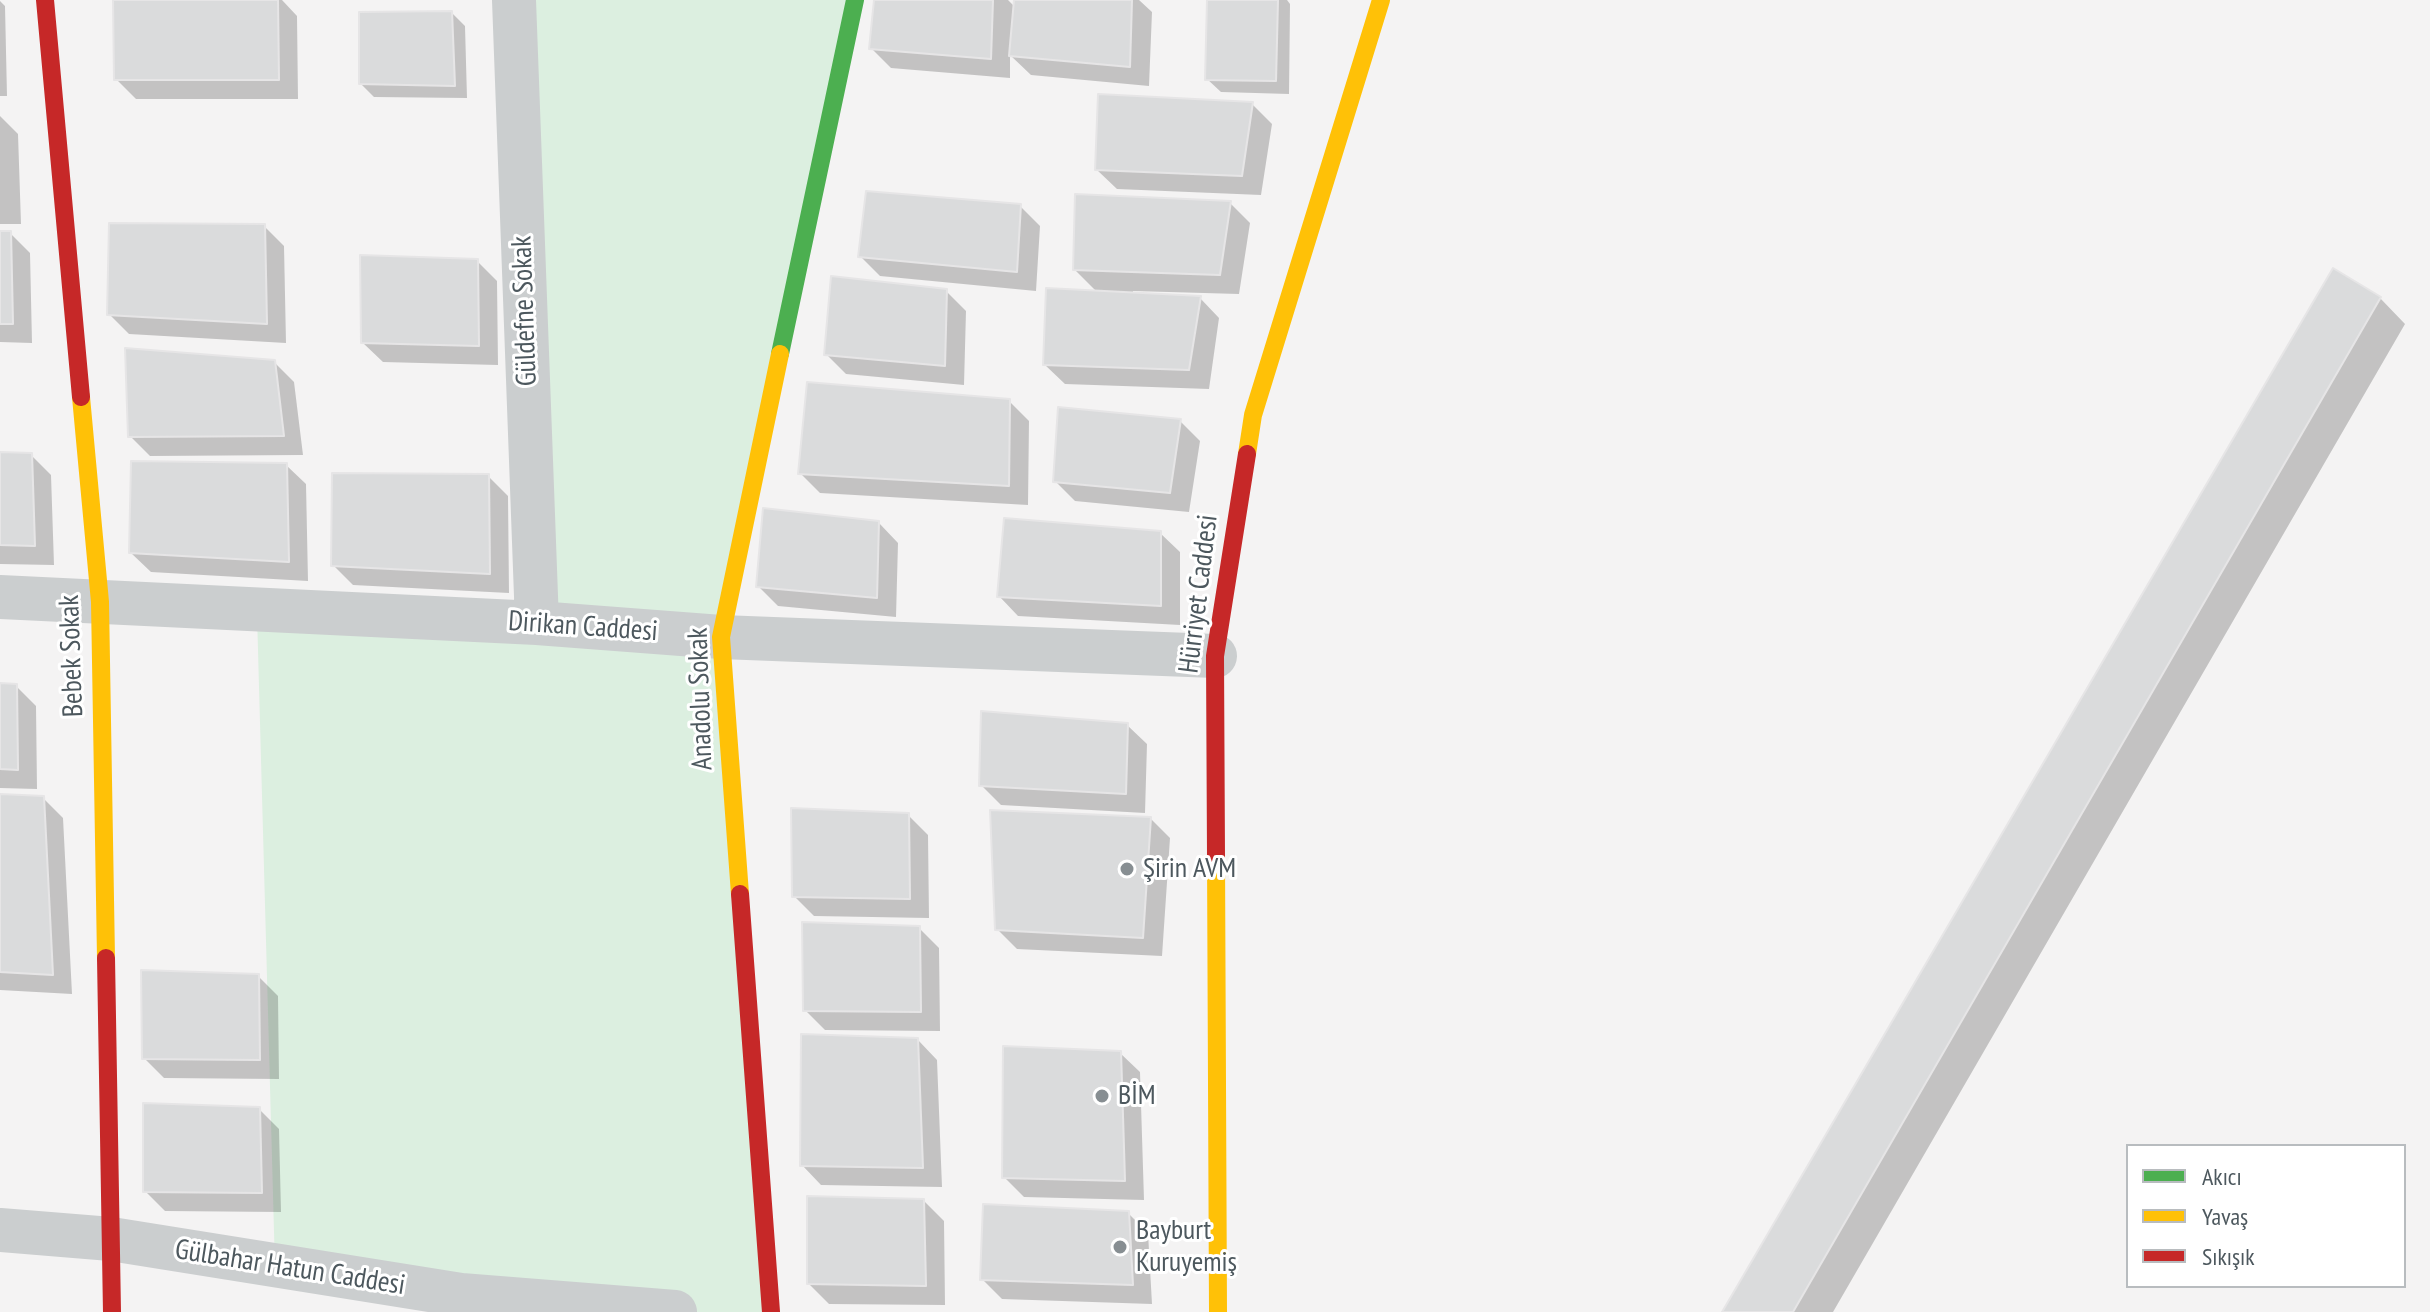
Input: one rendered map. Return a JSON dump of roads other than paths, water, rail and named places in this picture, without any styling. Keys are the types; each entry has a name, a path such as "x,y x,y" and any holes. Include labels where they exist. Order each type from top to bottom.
{"street":[{"name":"Bebek Sokak","path":"45,0 100,602 112,1312"},
{"name":"Güldefne Sokak","path":"514,0 537,623"},
{"name":"Anadolu Sokak","path":"771,1312 721,637 855,0"},
{"name":"Hürriyet Caddesi","path":"1218,1312 1215,656 1253,415 1381,0"},
{"name":"Dirikan Caddesi","path":"0,597 537,623 721,637 1215,656"},
{"name":"Gülbahar Hatun Caddesi","path":"0,1230 111,1239 461,1304 675,1312"}],"place":[{"name":"Şirin AVM","path":"1127,869"},
{"name":"BİM","path":"1102,1096"},
{"name":"Bayburt Kuruyemiş","path":"1120,1247"}]}
